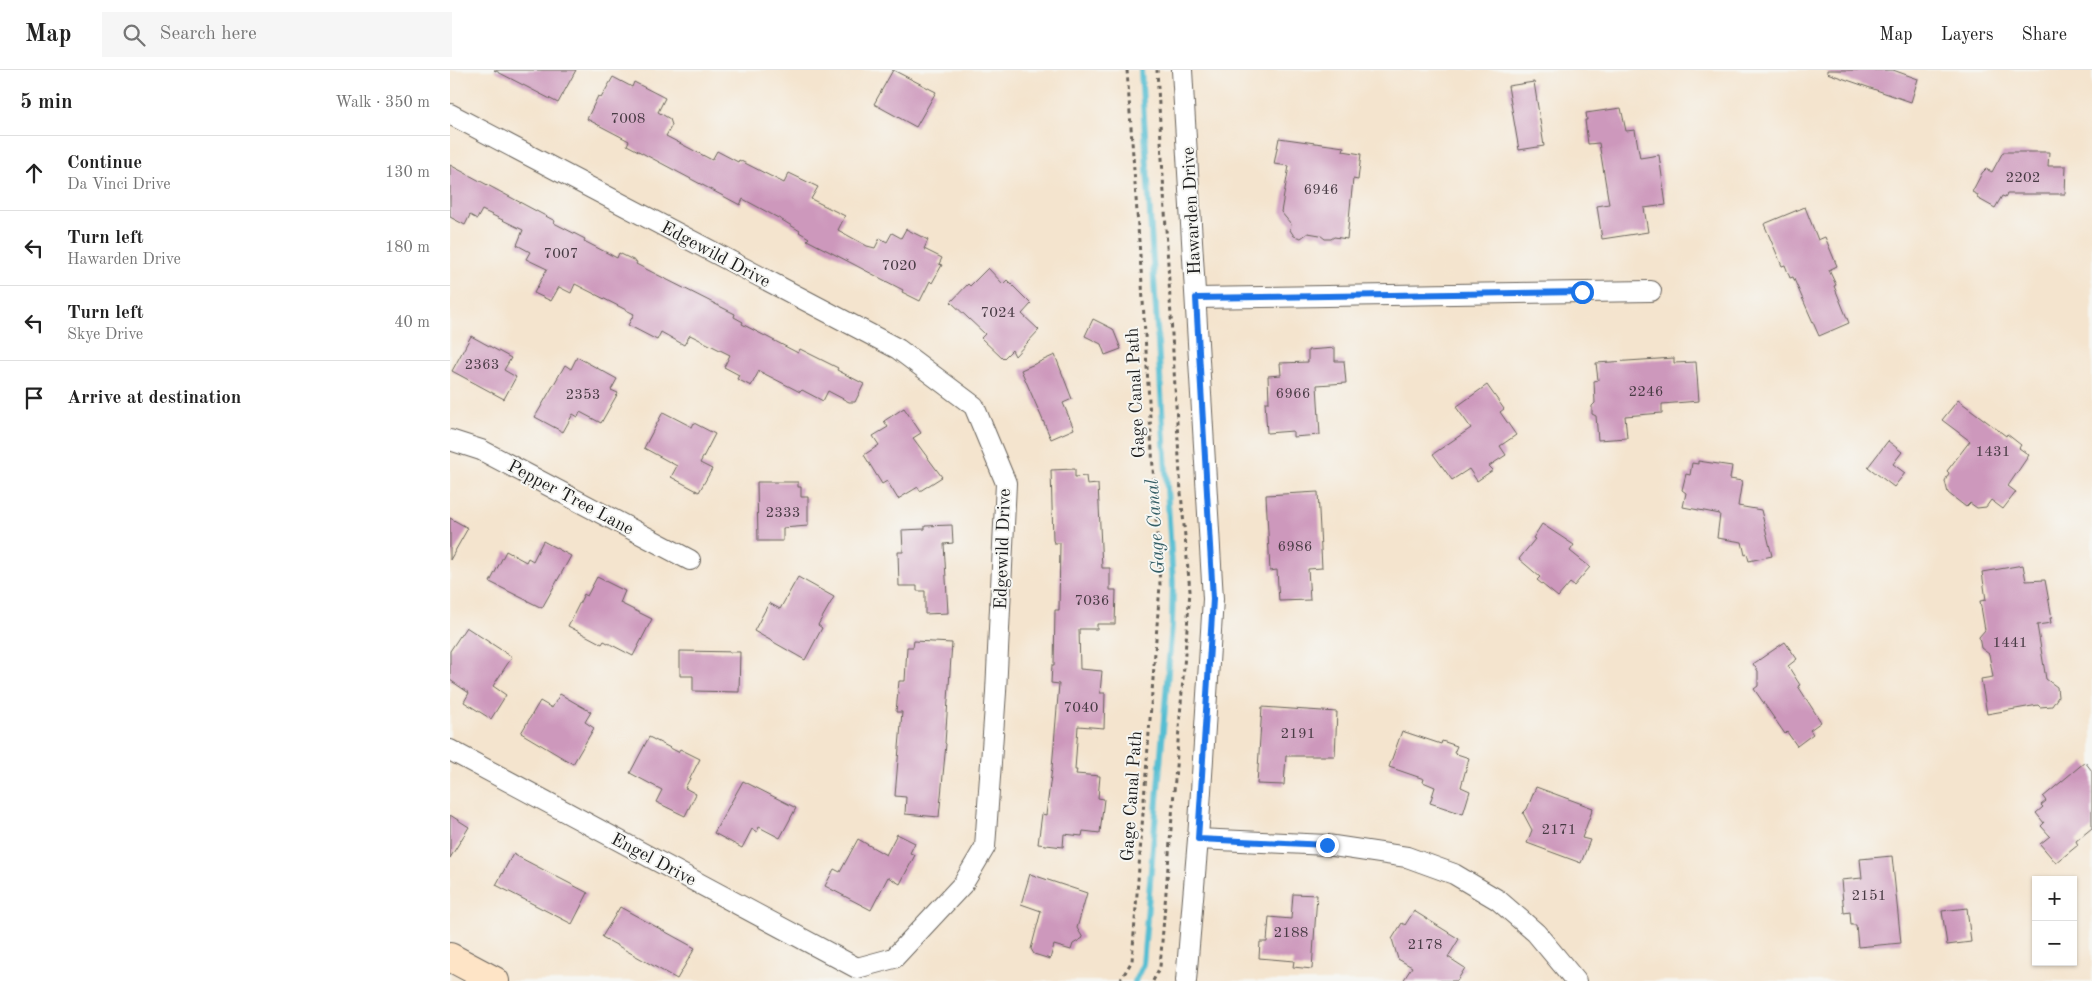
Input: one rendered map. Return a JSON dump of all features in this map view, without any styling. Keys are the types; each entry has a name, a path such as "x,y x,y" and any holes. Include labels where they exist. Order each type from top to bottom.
{"main road":[{"path":"450,957 495,981"}],"street":[{"name":"Hawarden Drive","path":"1182,70 1213,599 1198,839 1186,981"},
{"name":"Edgewild Drive","path":"450,114 898,349 974,406 1006,483 996,692 985,847 962,884 894,958 857,968"},
{"path":"1196,298 1651,291"},
{"name":"Pepper Tree Lane","path":"450,440 481,450 690,560"},
{"name":"Engel Drive","path":"450,750 857,968"},
{"path":"1198,839 1327,845 1407,857 1445,870 1498,900 1536,933 1576,981"}],"path":[{"name":"Gage Canal Path","path":"1120,981 1132,962 1160,585 1127,70"},
{"path":"1153,981 1160,967 1190,591 1181,493 1158,70"}],"building":[{"path":"494,70 576,70 558,103"},
{"path":"893,70 936,92 916,127 874,104"},
{"path":"1827,70 1893,70 1918,79 1911,102 1827,73"},
{"path":"613,77 632,87 634,82 665,98 658,112 670,119 672,125 666,136 712,160 717,151 784,183 789,173 818,187 811,199 845,216 838,230 867,246 875,248 880,238 887,242 892,233 901,238 906,229 928,240 924,249 942,258 939,264 942,265 932,283 930,281 920,301 902,292 903,290 807,240 809,238 782,220 743,199 740,205 627,145 629,141 587,119 598,96 601,98"},
{"path":"1534,82 1544,146 1519,150 1508,86"},
{"path":"1621,108 1626,131 1635,130 1640,158 1659,155 1666,205 1644,208 1648,232 1602,239 1597,206 1609,204 1599,143 1588,144 1586,113"},
{"path":"1279,138 1344,147 1343,151 1361,154 1358,180 1353,179 1347,239 1334,237 1325,239 1320,235 1308,233 1301,238 1294,236 1290,230 1291,224 1281,212 1289,166 1274,164"},
{"path":"2003,152 2049,152 2048,166 2066,166 2065,194 2007,194 2005,197 2002,196 1995,208 1977,198 1978,195 1972,192 1982,173 1986,169 1992,172"},
{"path":"450,165 555,221 554,223 585,239 584,241 617,258 619,253 637,262 636,264 735,314 734,317 743,322 742,324 798,353 800,349 838,368 837,370 864,384 855,402 849,402 828,391 823,401 802,390 800,392 759,371 751,386 737,379 739,375 724,367 730,355 690,335 684,345 661,332 657,340 628,325 634,314 575,284 571,293 559,287 551,301 534,293 547,269 526,259 530,252 517,245 523,230 482,210 477,219 470,215 465,225 450,217"},
{"path":"1805,207 1818,240 1825,237 1837,266 1829,270 1849,323 1819,336 1793,277 1790,278 1785,265 1782,266 1764,224"},
{"path":"988,268 1003,284 1007,280 1031,304 1022,314 1039,330 1015,356 1012,350 1003,359 981,338 985,334 951,302 968,284 970,286"},
{"path":"1093,319 1113,329 1121,349 1105,355 1101,344 1085,336"},
{"path":"471,336 511,358 504,370 516,377 504,399 452,371"},
{"path":"1335,348 1335,361 1344,361 1346,383 1317,385 1320,435 1293,437 1293,431 1267,433 1265,402 1269,402 1268,376 1281,375 1280,363 1308,362 1308,350"},
{"path":"1055,355 1072,399 1063,403 1074,429 1051,439 1021,370"},
{"path":"577,357 617,379 611,390 618,393 601,423 580,412 578,417 573,414 563,432 535,417 565,365 571,369"},
{"path":"1674,358 1674,363 1696,362 1699,401 1662,404 1662,413 1625,416 1627,438 1598,440 1596,416 1592,414 1592,406 1595,403 1594,381 1598,380 1596,363"},
{"path":"1487,385 1504,409 1500,412 1516,435 1500,446 1506,455 1489,466 1493,470 1477,481 1469,469 1452,480 1433,454 1471,428 1456,407"},
{"path":"1958,400 2006,436 2007,434 2021,445 2019,448 2029,455 2008,486 2016,492 2003,509 1991,500 1986,507 1977,508 1970,503 1966,507 1948,493 1945,481 1949,473 1947,471 1970,441 1942,420"},
{"path":"904,408 921,433 913,438 942,477 920,491 918,487 898,499 887,481 882,484 864,455 879,445 873,436 888,427 884,421"},
{"path":"663,412 692,427 694,423 715,434 700,463 712,469 699,492 671,477 677,466 644,448"},
{"path":"1888,441 1902,452 1893,464 1905,473 1894,487 1868,467"},
{"path":"1698,461 1732,466 1730,479 1742,481 1738,506 1761,510 1772,556 1749,561 1747,554 1745,555 1742,542 1717,538 1720,514 1683,507 1686,493 1682,490 1686,474 1690,475 1692,463 1698,464"},
{"path":"1075,469 1075,477 1086,476 1087,485 1098,484 1102,568 1110,568 1110,590 1116,590 1115,624 1097,624 1097,629 1079,629 1080,669 1102,671 1100,693 1105,693 1104,728 1078,726 1075,770 1077,770 1076,774 1100,776 1098,798 1104,799 1100,833 1083,831 1082,836 1064,834 1063,847 1038,844 1042,814 1046,815 1059,684 1051,683 1052,665 1054,665 1055,610 1059,610 1060,543 1054,543 1053,540 1051,470"},
{"path":"757,482 798,482 798,487 801,487 801,497 808,497 808,526 783,528 783,541 758,541"},
{"path":"1318,492 1322,568 1308,569 1310,600 1279,601 1277,570 1270,571 1266,495"},
{"path":"450,518 468,528 450,560"},
{"path":"1542,524 1574,545 1570,551 1590,567 1574,586 1570,583 1558,597 1537,580 1540,577 1519,559 1535,539 1533,538"},
{"path":"952,525 953,543 944,544 948,613 925,614 925,591 917,591 917,586 899,586 898,552 903,552 902,530 925,529 925,526"},
{"path":"543,541 571,556 542,608 490,582 506,551 526,562 528,558 533,561"},
{"path":"2023,565 2026,581 2045,580 2052,618 2050,618 2051,623 2037,625 2046,679 2057,687 2058,697 2052,706 2040,707 2038,705 1987,714 1981,679 1993,677 1989,654 1981,648 1979,637 1985,630 1980,601 1986,600 1982,572"},
{"path":"597,577 625,591 620,603 652,619 633,656 604,641 602,644 568,626 584,594 587,596"},
{"path":"798,577 834,597 818,625 822,628 805,660 754,631 769,603 780,609"},
{"path":"466,627 512,657 493,686 506,695 491,719 464,702 469,693 450,680 450,651"},
{"path":"914,641 952,643 946,744 939,817 905,814 906,797 895,796 902,712 896,712 899,681 905,681 907,647 913,647"},
{"path":"1785,642 1797,659 1788,666 1800,685 1798,686 1821,722 1810,730 1813,734 1797,746 1787,732 1785,734 1754,689 1758,686 1758,671 1753,664"},
{"path":"680,651 740,652 739,692 693,691 693,676 680,676"},
{"path":"560,694 591,712 585,722 594,728 573,764 521,733 540,701 552,708"},
{"path":"1262,707 1337,712 1335,756 1286,756 1284,785 1257,784"},
{"path":"1402,731 1441,744 1442,741 1457,746 1454,753 1469,758 1461,787 1470,791 1463,814 1430,803 1435,787 1423,782 1424,779 1389,767"},
{"path":"649,737 678,752 680,749 700,759 685,788 696,794 685,816 656,802 662,790 630,773"},
{"path":"2085,762 2092,771 2092,828 2076,841 2078,845 2056,863 2040,844 2050,836 2041,826 2044,823 2036,813 2043,807 2041,805 2046,801 2043,797"},
{"path":"743,781 796,808 780,838 759,827 757,832 752,829 742,848 714,833"},
{"path":"1536,787 1593,808 1582,838 1590,840 1581,863 1527,843 1532,830 1523,813 1527,809"},
{"path":"450,815 469,827 450,858"},
{"path":"897,834 915,843 910,853 915,855 900,884 888,877 871,910 825,886 834,869 840,872 858,839 886,855"},
{"path":"513,854 588,893 572,924 496,885"},
{"path":"1892,856 1901,943 1858,947 1856,925 1851,925 1850,912 1844,913 1841,880 1862,878 1860,859"},
{"path":"1030,874 1087,893 1077,928 1083,938 1073,944 1071,950 1054,945 1050,959 1034,954 1031,949 1041,911 1021,904"},
{"path":"1293,894 1317,895 1312,969 1293,967 1294,961 1259,958 1260,942 1267,942 1269,917 1291,919"},
{"path":"620,907 695,948 677,979 602,937"},
{"path":"1967,908 1971,942 1947,945 1942,911"},
{"path":"1414,911 1459,939 1448,957 1465,968 1457,981 1403,981 1412,967 1398,959 1392,939 1402,923 1405,925"}],"waterway":[{"name":"Gage Canal","path":"1135,981 1143,964 1172,625 1173,584 1141,70"}],"route":[{"path":"1327,845 1198,839 1213,599 1196,298 1582,292"}]}
